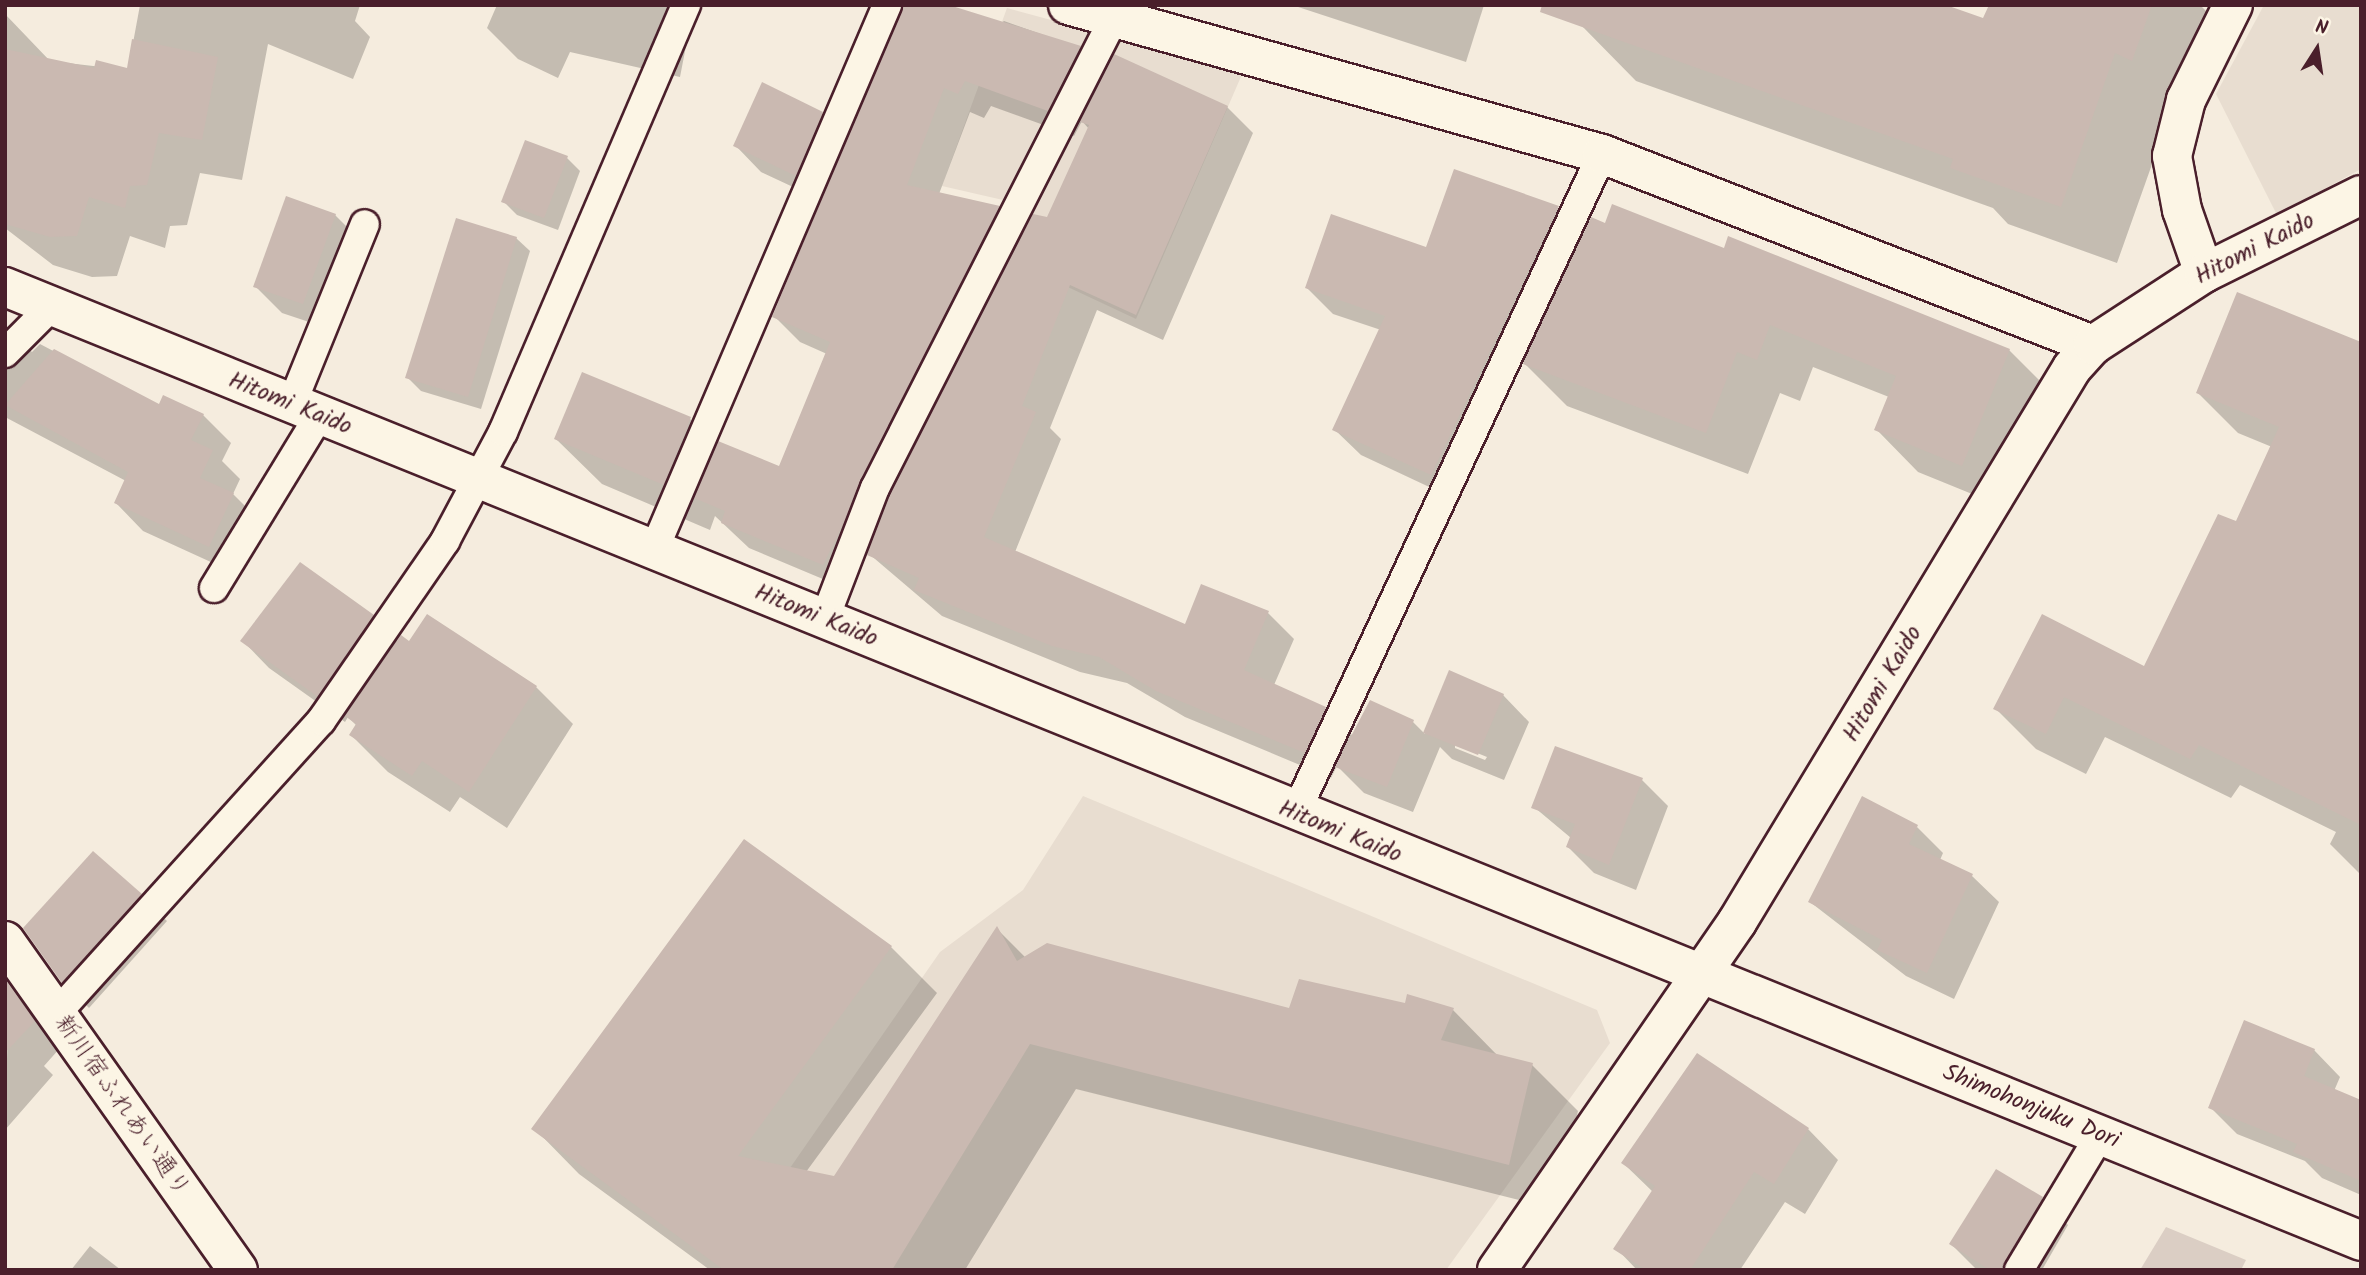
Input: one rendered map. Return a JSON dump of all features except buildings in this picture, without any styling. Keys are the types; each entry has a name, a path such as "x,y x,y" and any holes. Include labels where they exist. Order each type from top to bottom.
{"main road":[{"path":"1068,5 1602,154 2093,345"},
{"path":"2204,273 2182,210 2172,156 2186,100 2232,5"},
{"name":"Hitomi Kaido","path":"5,288 305,411 480,478 825,618 1295,814 1700,978 2054,395 2093,345 2204,273 2361,195"},
{"name":"新川宿ふれあい通り","path":"9,957 56,1014 238,1270"},
{"path":"1497,1270 1700,978"},
{"name":"Shimohonjuku Dori","path":"1700,978 2361,1241"}],"lane":[{"path":"56,1014 321,722 445,541 480,478 686,5"},
{"path":"654,550 887,5"},
{"path":"825,618 875,488 1114,18"},
{"path":"1295,814 1602,154"},
{"path":"214,588 305,411 365,224"},
{"path":"5,353 52,306"},
{"path":"2019,1270 2100,1135"}],"shaded area":[{"path":"2264,5 2361,5 2361,169 2277,215 2216,94"},
{"path":"1007,8 1243,72 1136,319 980,246 1003,200 942,186"},
{"path":"1083,796 1597,1010 1610,1043 1446,1270 719,1270 940,952 1023,890"},
{"path":"2166,1227 2246,1260 2241,1270 2140,1270"}]}
